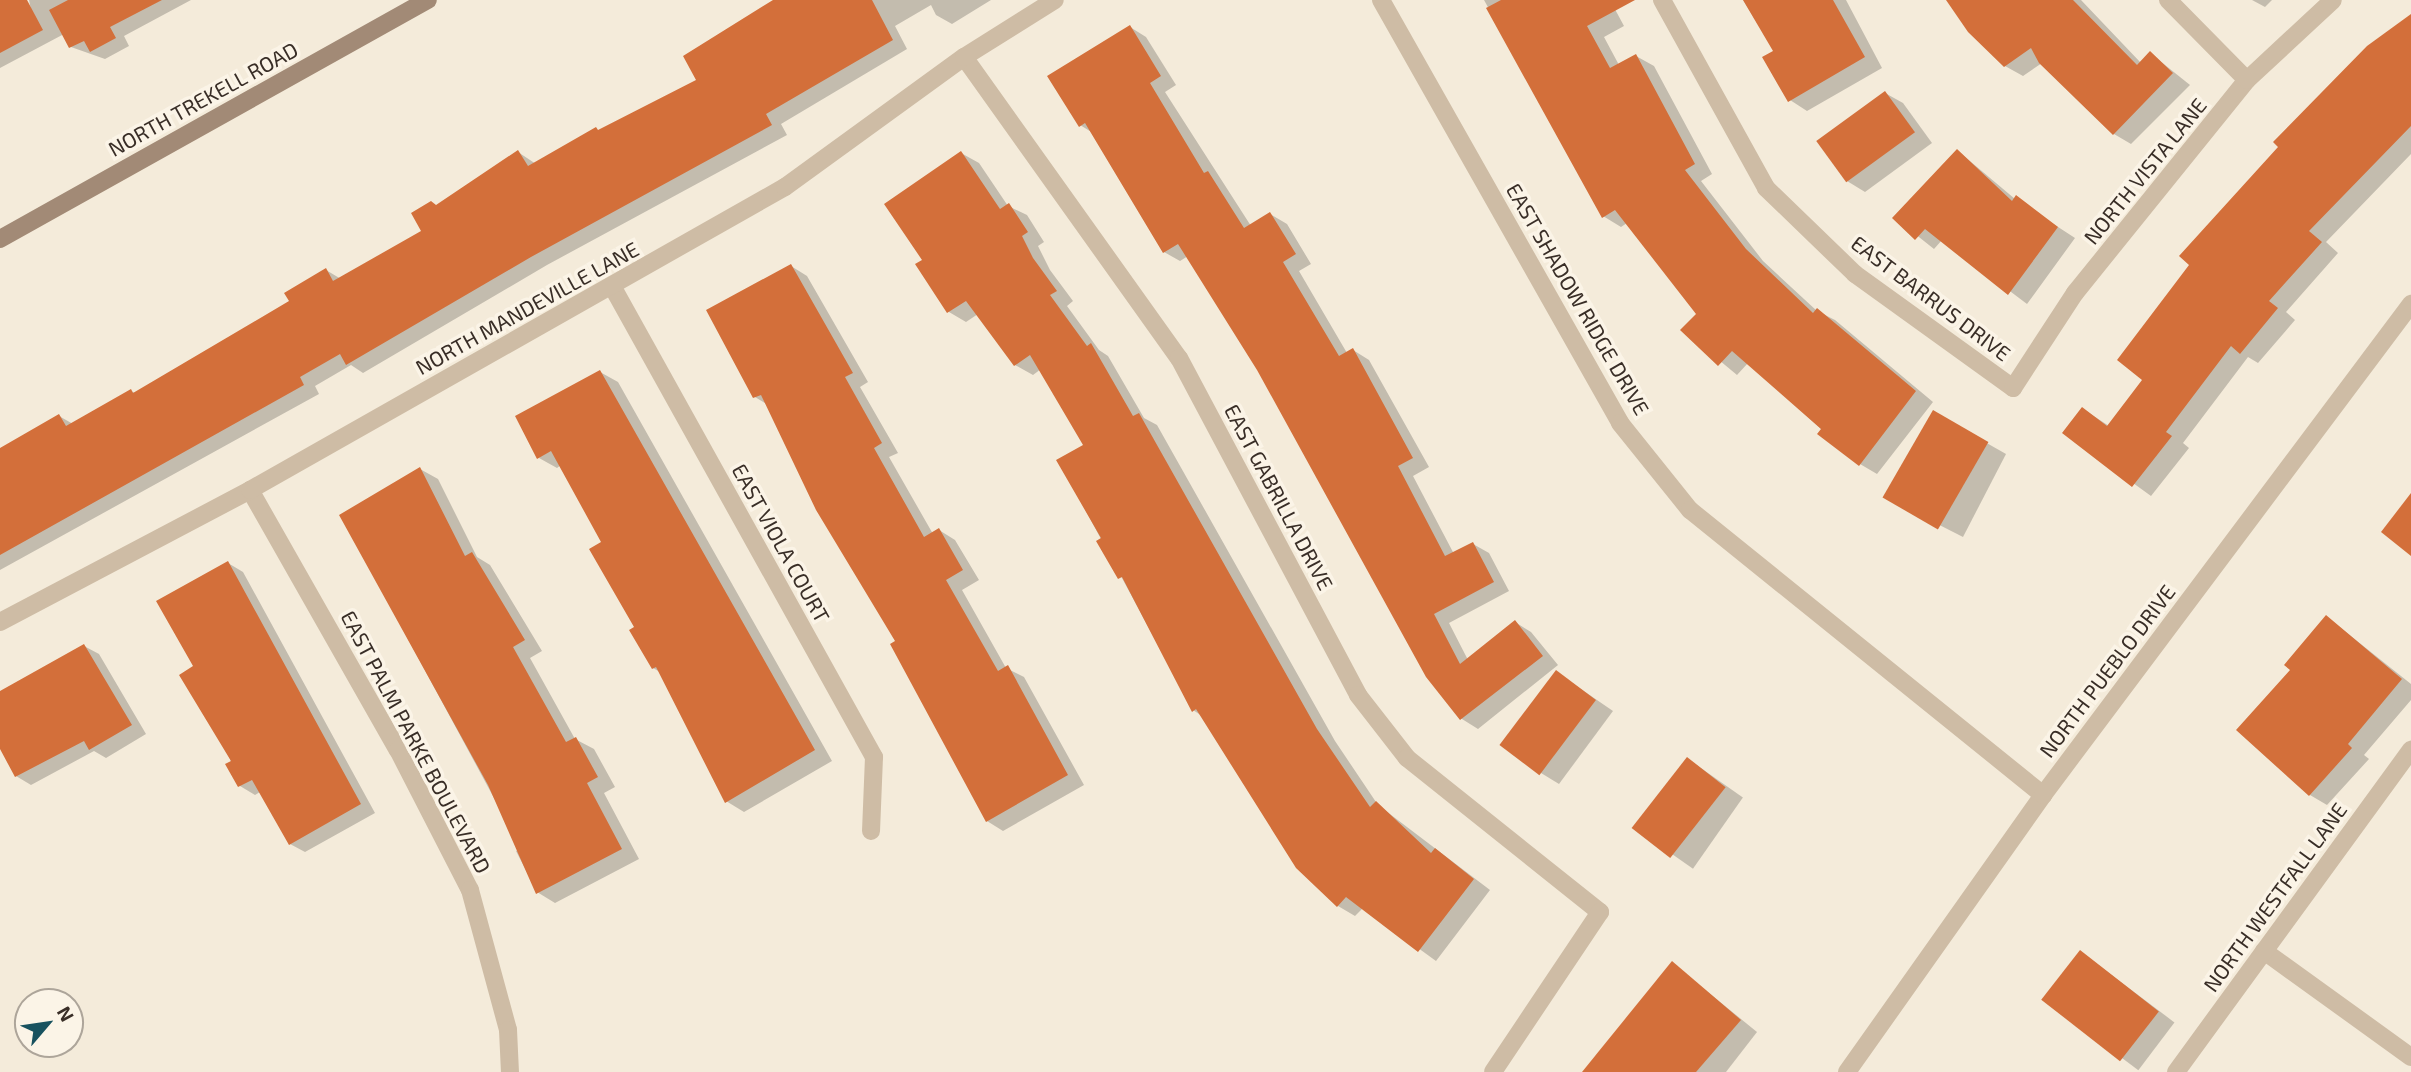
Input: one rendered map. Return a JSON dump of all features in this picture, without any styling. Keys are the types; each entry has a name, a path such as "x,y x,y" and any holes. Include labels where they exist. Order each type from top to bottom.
{"main road":[{"name":"NORTH TREKELL ROAD","path":"0,239 428,0"}],"street":[{"name":"NORTH MANDEVILLE LANE","path":"0,622 250,490 785,187 964,57 1055,0"},
{"name":"EAST SHADOW RIDGE DRIVE","path":"1381,0 1620,423 1690,510 2043,795"},
{"name":"EAST BARRUS DRIVE","path":"1662,0 1766,188 1856,274 2012,388"},
{"path":"2168,0 2247,80"},
{"name":"NORTH VISTA LANE","path":"2012,388 2075,293 2247,80 2333,0"},
{"name":"EAST GABRILLA DRIVE","path":"964,57 1179,358 1358,695 1407,758 1600,912 1493,1072"},
{"name":"EAST VIOLA COURT","path":"612,286 874,757 871,831"},
{"name":"NORTH PUEBLO DRIVE","path":"1847,1072 2043,795 2411,304"},
{"name":"EAST PALM PARKE BOULEVARD","path":"250,490 398,750 470,890 508,1030 510,1072"},
{"name":"NORTH WESTFALL LANE","path":"2176,1072 2411,750"},
{"path":"2264,951 2411,1057"}],"building":[{"path":"0,0 27,0 43,30 0,53"},
{"path":"68,0 162,0 110,27 116,38 90,52 84,41 69,48 49,10"},
{"path":"773,0 872,0 893,40 766,114 772,125 531,257 346,365 340,354 300,377 304,385 0,555 0,448 59,414 66,426 131,389 133,393 289,301 284,293 326,268 333,281 421,231 411,213 431,201 436,205 518,150 528,166 596,127 598,130 696,80 683,56"},
{"path":"1501,0 1635,0 1587,26 1610,68 1636,54 1695,164 1685,170 1746,249 1813,313 1817,308 1916,391 1859,466 1817,434 1821,429 1732,351 1718,366 1680,330 1696,314 1615,210 1602,218 1486,8"},
{"path":"1743,0 1833,0 1865,57 1788,102 1762,57 1773,51"},
{"path":"1946,0 2073,0 2137,65 2150,51 2173,73 2113,135 2039,63 2031,48 2004,67 1968,32"},
{"path":"2411,14 2411,126 2309,231 2322,242 2269,301 2278,308 2240,354 2231,346 2166,432 2172,436 2132,487 2062,433 2082,407 2107,426 2142,380 2117,360 2189,265 2179,256 2278,147 2273,142 2367,46"},
{"path":"1130,25 1161,76 1150,83 1204,173 1208,171 1244,228 1270,212 1296,254 1283,262 1339,356 1353,348 1413,458 1398,466 1445,556 1473,542 1494,582 1434,614 1460,664 1515,620 1543,656 1460,720 1426,677 1257,370 1178,244 1163,253 1085,123 1079,127 1047,76"},
{"path":"1885,91 1915,132 1846,182 1816,141"},
{"path":"1957,149 2012,201 2016,195 2058,227 2008,295 1925,229 1915,240 1892,218"},
{"path":"961,151 1000,209 1009,203 1028,232 1022,236 1033,258 1057,291 1050,295 1087,346 1091,343 1133,416 1139,413 1317,729 1370,807 1376,801 1431,853 1435,848 1474,879 1418,952 1346,897 1337,907 1296,868 1196,709 1192,712 1122,577 1118,579 1096,541 1101,538 1056,460 1083,445 1030,355 1014,366 966,301 947,313 915,264 922,260 884,204"},
{"path":"791,264 853,373 845,377 882,443 874,448 924,537 939,528 963,570 946,580 998,671 1008,665 1068,775 986,822 890,644 895,641 816,510 761,395 753,398 706,310"},
{"path":"600,370 815,750 725,803 656,667 652,669 629,630 634,627 589,549 601,542 551,451 537,459 515,416"},
{"path":"1933,410 1988,442 1938,529 1882,497"},
{"path":"420,467 465,556 472,552 525,640 513,647 566,742 576,737 598,777 587,783 622,849 536,894 488,785 339,515"},
{"path":"2411,493 2411,556 2381,532"},
{"path":"228,561 361,804 289,845 252,780 238,787 225,764 231,761 179,675 193,666 156,601"},
{"path":"2326,615 2402,679 2348,744 2352,748 2309,796 2236,730 2290,670 2284,665"},
{"path":"84,644 132,725 89,750 84,741 15,777 0,749 0,691"},
{"path":"1556,670 1596,700 1539,775 1499,745"},
{"path":"1687,757 1726,787 1670,858 1632,828"},
{"path":"2080,950 2159,1012 2120,1061 2041,1000"},
{"path":"1672,961 1741,1020 1696,1072 1582,1072"}]}
